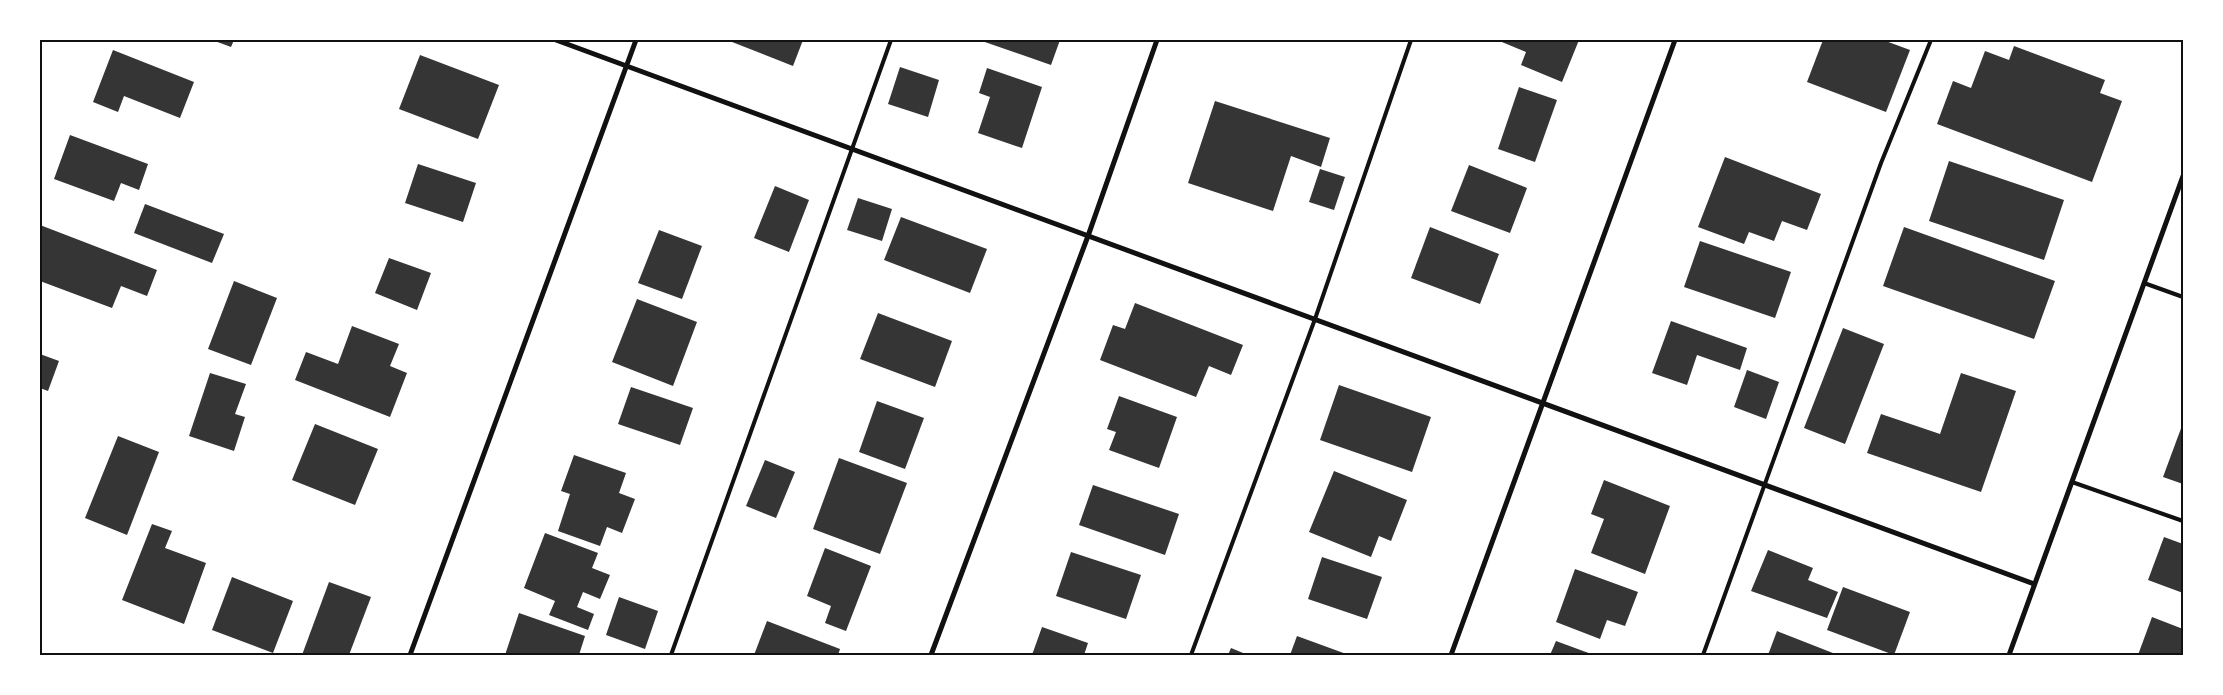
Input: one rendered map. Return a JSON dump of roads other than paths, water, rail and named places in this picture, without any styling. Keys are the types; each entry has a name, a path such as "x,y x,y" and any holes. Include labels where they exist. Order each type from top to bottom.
{"street":[{"path":"556,40 2034,584"},
{"path":"410,655 636,40"},
{"path":"931,655 1088,236 1157,40"},
{"path":"1451,655 1675,40"},
{"path":"2009,655 2183,176"}],"lane":[{"path":"671,655 891,40"},
{"path":"1191,655 1314,319 1411,40"},
{"path":"1703,655 1882,163 1930,40"},
{"path":"2144,282 2183,297"},
{"path":"2072,482 2183,521"}]}
